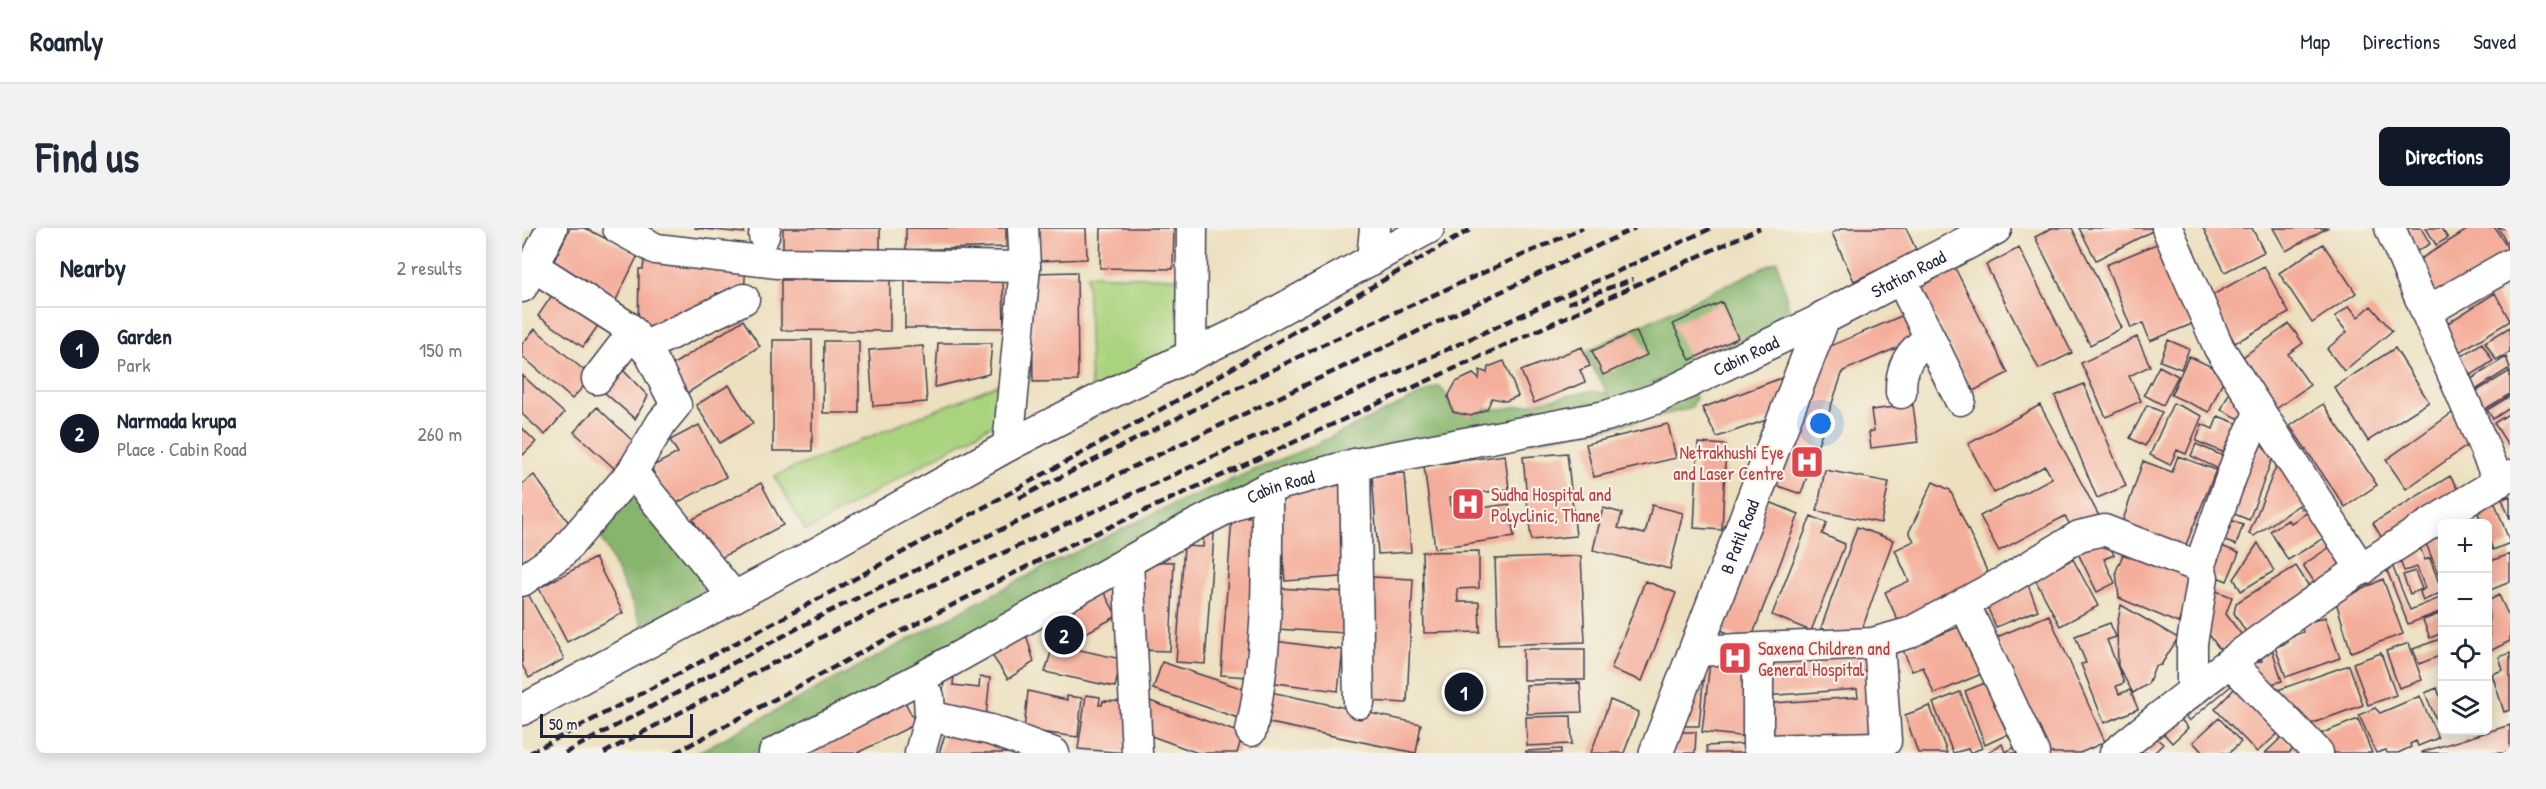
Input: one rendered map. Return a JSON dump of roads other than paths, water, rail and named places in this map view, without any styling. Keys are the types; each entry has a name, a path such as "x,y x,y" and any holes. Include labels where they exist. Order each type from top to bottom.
{"main road":[{"name":"Station Road","path":"1823,318 1995,228"},
{"name":"B Patil Road","path":"1656,753 1823,318"}],"street":[{"path":"522,581 562,554 632,472 675,405 634,349 628,327 527,276 552,228"},
{"path":"618,228 656,249 778,263 1024,267"},
{"path":"1008,446 1024,267 1023,228"},
{"path":"1191,355 1192,228"},
{"path":"1372,260 1375,228"},
{"path":"522,710 734,597 1008,446 1236,334 1429,228"},
{"path":"2167,228 2219,348 2362,570"},
{"path":"2115,753 2192,689 2230,662 2362,570 2504,479 2426,312 2390,228"},
{"path":"2426,312 2510,264"},
{"path":"1901,279 1959,400"},
{"path":"597,379 634,349 744,299"},
{"name":"Cabin Road","path":"774,753 922,677 1128,561 1267,488 1355,464 1606,416 1654,399 1823,318"},
{"path":"1901,393 1903,368 1907,357 1930,338"},
{"path":"2192,689 2192,643 2203,577 2199,567 2238,458 2260,411"},
{"path":"1355,464 1359,703"},
{"path":"632,472 734,597"},
{"path":"1251,731 1259,694 1268,606 1267,488"},
{"path":"1696,651 1879,642 1909,633 2079,536 2104,530 2199,567"},
{"path":"1128,561 1137,753"},
{"path":"1964,603 2034,753"},
{"path":"1758,649 1758,746 1764,750 1878,747 1886,741 1879,642"},
{"path":"2230,662 2313,752"},
{"path":"920,753 930,716 930,699 922,677"},
{"path":"930,716 991,730 1054,753"}],"railway":[{"path":"530,753 820,598 1174,402 1473,228"},
{"path":"1019,498 1322,345 1583,228"},
{"path":"565,753 828,612 1635,228"},
{"path":"604,753 837,629 1712,228"},
{"path":"675,753 875,645 1057,551 1760,228"},
{"path":"1568,303 1633,279"}],"place":[{"name":"Netrakhushi Eye and Laser Centre","path":"1807,462"},
{"name":"Sudha Hospital and Polyclinic, Thane","path":"1468,504"},
{"name":"Narmada krupa","path":"1064,635"},
{"name":"Saxena Children and General Hospital","path":"1735,658"},
{"name":"Garden","path":"1464,692"}]}
